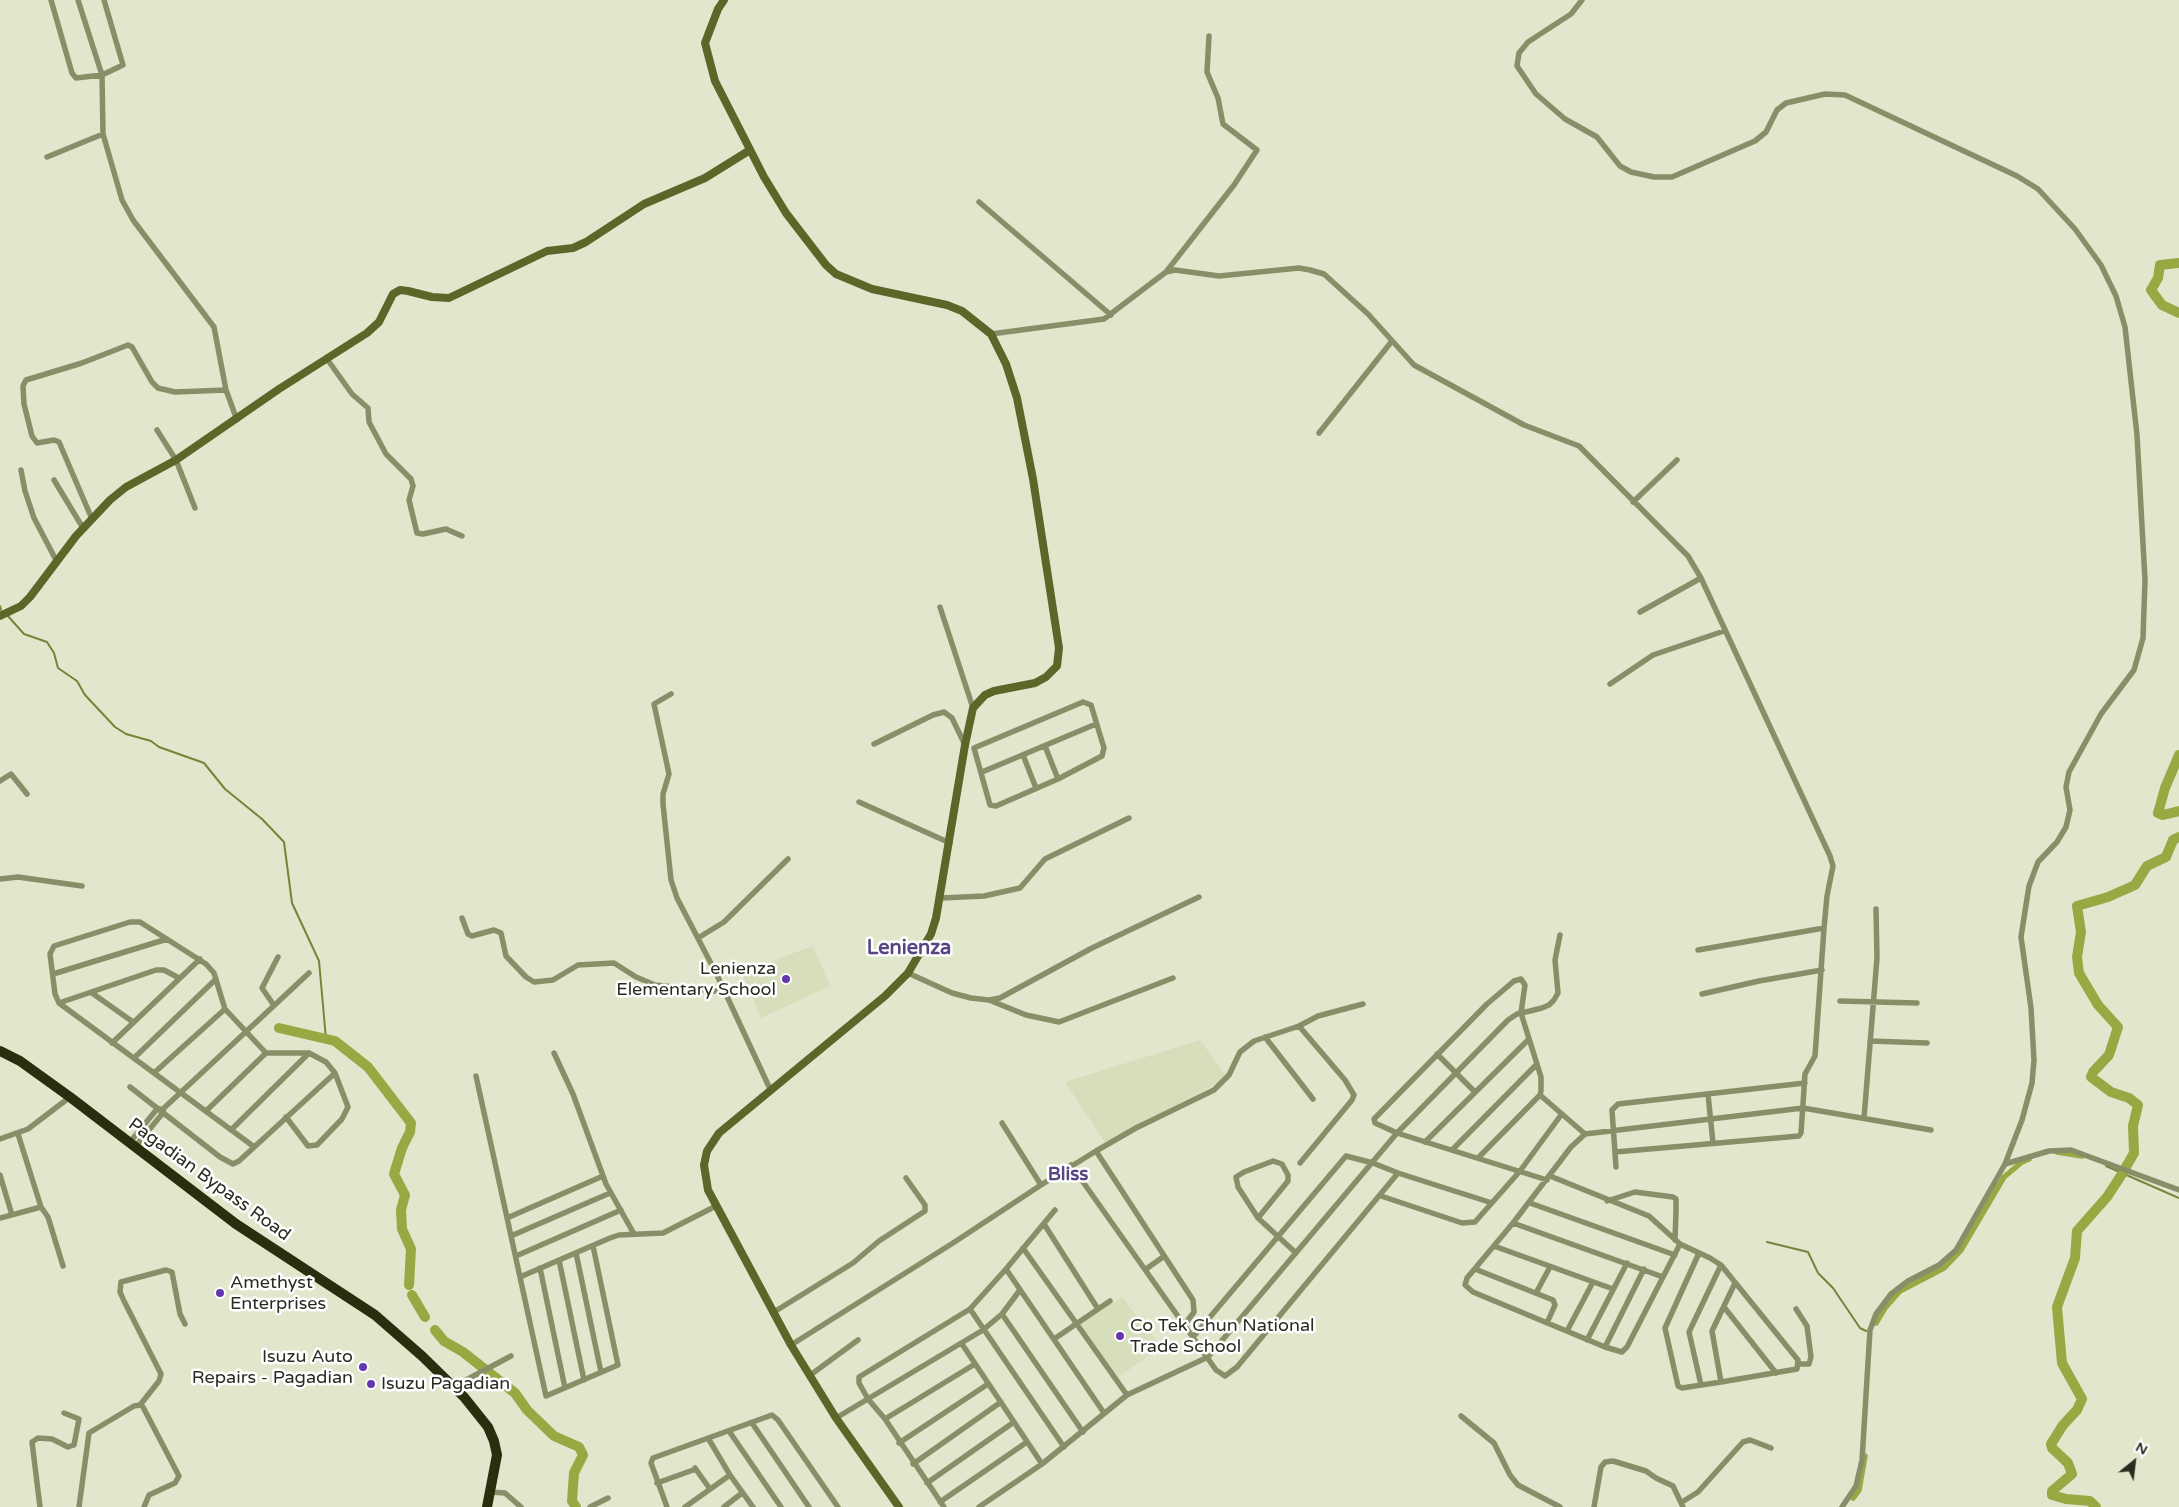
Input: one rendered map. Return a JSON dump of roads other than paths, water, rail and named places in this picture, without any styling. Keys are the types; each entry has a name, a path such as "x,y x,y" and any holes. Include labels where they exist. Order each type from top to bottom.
{"highway":[{"name":"Pagadian Bypass Road","path":"0,1050 20,1061 70,1097 236,1224 375,1315 410,1344 453,1387 488,1427 497,1455 486,1507"}],"street":[{"path":"51,0 73,76 76,78 102,75 120,68 124,63 104,0"},
{"path":"78,0 102,75 103,134 127,211 214,327 226,390 237,420"},
{"path":"724,0 706,36 705,49 715,81 750,150 786,213 826,265 836,274 872,289 947,305 962,311 991,334 1006,364 1017,398 1033,479 1059,658 1057,666 1046,677 1035,683 994,691 985,695 973,708"},
{"path":"1582,0 1571,14 1528,42 1519,53 1517,66 1542,99 1576,127 1597,137 1615,162 1626,170 1654,178 1664,178 1680,174 1762,137 1776,110 1786,103 1810,96 1840,93 1870,105 2032,184 2059,209 2076,229 2101,265 2116,296 2125,327 2136,409 2145,580 2143,638 2134,670 2101,714 2072,766 2067,779 2070,810 2066,827 2035,867 2028,886 2020,937 2033,1029 2032,1083 2022,1120 2005,1164 1950,1257 1891,1294 1876,1314 1870,1330 1862,1460 1856,1486 1842,1507"},
{"path":"991,334 1092,322 1111,315 1166,272 1234,185 1257,150 1222,124 1218,98 1207,72 1209,36"},
{"path":"46,157 103,134"},
{"path":"0,616 25,603 83,528 126,487 176,460 374,328 389,300 400,290 432,297 449,298 548,251 573,248 586,242 644,204 705,178 750,150"},
{"path":"979,202 1111,315"},
{"path":"1166,272 1190,272 1219,276 1299,268 1324,274 1368,314 1414,365 1434,378 1537,431 1579,446 1688,556 1701,578 1833,866 1825,910 1815,1056 1806,1069 1800,1136 1615,1152"},
{"path":"1319,432 1392,341"},
{"path":"92,518 59,442 54,440 37,442 32,436 24,404 23,386 26,380 82,363 128,345 132,347 152,382 158,388 175,392 226,390"},
{"path":"327,359 352,394 368,408 369,422 386,454 411,478 412,486 409,500 417,533 423,534 446,528 462,536"},
{"path":"157,430 176,460 195,508"},
{"path":"1633,502 1677,460"},
{"path":"20,470 34,518 57,562"},
{"path":"54,480 83,528"},
{"path":"1640,612 1701,578"},
{"path":"899,1507 836,1418 809,1376 716,1206 708,1190 705,1178 707,1151 719,1133 888,994 908,973 931,934 941,898 964,751 973,708 940,607"},
{"path":"1610,684 1652,655 1724,631"},
{"path":"671,694 654,704 670,774 663,794 667,862 677,898 725,992 771,1091"},
{"path":"964,751 975,751 1083,702 1091,705 1104,748 1102,756 1058,779 993,806 988,803 982,772 975,751"},
{"path":"874,744 932,715 944,712 952,718 964,751"},
{"path":"982,772 1096,724"},
{"path":"1045,746 1058,779"},
{"path":"1023,755 1036,788"},
{"path":"0,781 9,774 27,794"},
{"path":"859,802 950,843"},
{"path":"941,898 984,896 1020,888 1044,858 1129,818"},
{"path":"698,938 724,922 788,859"},
{"path":"0,879 18,878 82,886"},
{"path":"989,1000 1008,994 1092,948 1199,897"},
{"path":"1864,1118 1877,958 1876,909"},
{"path":"462,918 468,934 472,936 494,930 501,933 506,956 526,978 534,982 553,980 578,965 610,962 619,965 636,977 655,984 725,992"},
{"path":"253,1146 60,1003 55,994 50,954 54,946 60,943 136,921 145,924 211,968 225,1009 266,1053"},
{"path":"1698,950 1824,928"},
{"path":"979,1507 1042,1464 1127,1395 1208,1357 1397,1133 1456,1072 1508,1020 1521,1013 1549,1005 1558,993 1555,960 1560,935"},
{"path":"53,974 167,938"},
{"path":"273,1004 262,988 278,957"},
{"path":"112,1043 200,959"},
{"path":"60,1003 156,970 164,970 179,978"},
{"path":"1702,994 1759,980 1822,970"},
{"path":"132,1144 161,1110 273,1004 309,973"},
{"path":"908,973 952,993 989,1000 1026,1016 1059,1022 1173,978"},
{"path":"134,1058 216,979"},
{"path":"1478,1158 1540,1096 1542,1084 1521,1013 1525,985 1518,979 1487,1004 1437,1054 1374,1119 1375,1123 1397,1133 1520,1171 1549,1178 1649,1216 1678,1242 1721,1265 1799,1364"},
{"path":"92,993 133,1022"},
{"path":"1840,1001 1917,1003"},
{"path":"791,1344 945,1248 1071,1165 1136,1128 1214,1090 1223,1083 1245,1047 1265,1037 1299,1026 1318,1016 1362,1004"},
{"path":"155,1072 225,1009"},
{"path":"1299,1026 1345,1080 1354,1095 1352,1100 1300,1163"},
{"path":"1265,1037 1313,1099"},
{"path":"1426,1142 1529,1039"},
{"path":"1870,1041 1927,1043"},
{"path":"206,1111 266,1053 310,1053 326,1062 335,1073 348,1107 342,1119 317,1145 312,1146 304,1142 286,1117"},
{"path":"231,1130 310,1053"},
{"path":"554,1053 574,1094 610,1193 634,1234"},
{"path":"1437,1054 1475,1092"},
{"path":"1452,1150 1537,1064"},
{"path":"130,1087 233,1164 239,1161 253,1146 335,1073"},
{"path":"476,1076 546,1396 618,1365 592,1246"},
{"path":"1616,1167 1612,1110 1618,1104 1805,1083"},
{"path":"1708,1094 1713,1143"},
{"path":"1540,1096 1585,1134"},
{"path":"0,1139 18,1134 43,1119 70,1097"},
{"path":"1607,1201 1635,1192 1674,1197 1676,1199 1678,1242 1675,1255 1625,1350 1618,1353 1467,1288 1465,1282 1530,1203 1574,1143 1585,1134 1803,1108 1931,1130"},
{"path":"1381,1196 1469,1223 1479,1218 1520,1171 1561,1115"},
{"path":"1002,1124 1041,1185"},
{"path":"18,1134 40,1207 48,1218 63,1266"},
{"path":"2005,1164 2049,1151 2071,1150 2179,1190"},
{"path":"1096,1151 1163,1257 1193,1300 1194,1312 1185,1324"},
{"path":"1194,1336 1341,1159 1350,1156 1398,1174 1492,1203"},
{"path":"1258,1218 1288,1181 1286,1171 1278,1162 1265,1164 1236,1177 1238,1187 1258,1218 1296,1253"},
{"path":"1071,1165 1208,1357 1221,1374 1225,1376 1231,1373 1398,1174"},
{"path":"0,1175 12,1215"},
{"path":"507,1218 603,1176"},
{"path":"774,1312 853,1263 879,1241 925,1211 925,1205 906,1178"},
{"path":"511,1236 610,1193"},
{"path":"1530,1203 1675,1255"},
{"path":"520,1277 619,1235 663,1233 716,1206"},
{"path":"0,1218 40,1207"},
{"path":"516,1256 621,1210"},
{"path":"1027,1442 942,1504 913,1464 885,1418 868,1399 859,1383 860,1375 970,1309 1055,1210"},
{"path":"1514,1223 1664,1276"},
{"path":"1044,1224 1098,1309"},
{"path":"1494,1246 1613,1289"},
{"path":"1023,1248 1127,1395"},
{"path":"576,1253 601,1372"},
{"path":"1699,1253 1665,1330 1678,1386 1682,1388 1776,1373 1797,1369 1799,1364"},
{"path":"1146,1269 1163,1257"},
{"path":"559,1260 584,1380"},
{"path":"1587,1340 1627,1263"},
{"path":"1701,1385 1689,1332 1721,1265"},
{"path":"1536,1294 1550,1267"},
{"path":"540,1268 565,1388"},
{"path":"1006,1268 1104,1414"},
{"path":"1475,1269 1555,1302 1547,1323"},
{"path":"1604,1347 1644,1269"},
{"path":"80,1507 89,1434 134,1406 140,1405 159,1381 161,1374 124,1301 121,1282 166,1270 172,1272 180,1314 185,1324"},
{"path":"1567,1331 1593,1282"},
{"path":"1721,1382 1712,1334 1735,1283"},
{"path":"836,1418 983,1330 1002,1314 1020,1290"},
{"path":"1054,1339 1110,1301"},
{"path":"1724,1306 1776,1373"},
{"path":"970,1309 1064,1447"},
{"path":"1796,1309 1807,1326 1811,1357 1808,1364 1799,1364"},
{"path":"1002,1314 1083,1432"},
{"path":"809,1376 858,1340"},
{"path":"962,1344 1042,1464"},
{"path":"453,1387 511,1356"},
{"path":"885,1418 975,1364"},
{"path":"900,1443 988,1384"},
{"path":"913,1464 1001,1402"},
{"path":"140,1405 144,1408 179,1476 175,1483 150,1495 144,1507"},
{"path":"40,1507 32,1442 38,1438 52,1440 68,1446 74,1445 79,1419 64,1412"},
{"path":"666,1507 651,1463 653,1458 769,1416 778,1420 838,1507"},
{"path":"1461,1416 1494,1443 1512,1479 1518,1485 1560,1507"},
{"path":"927,1483 1014,1422"},
{"path":"752,1423 809,1507"},
{"path":"729,1430 781,1507"},
{"path":"708,1438 742,1494 753,1507"},
{"path":"1594,1507 1600,1471 1603,1464 1608,1461 1650,1472 1656,1478 1674,1486 1682,1505 1698,1492 1742,1442 1750,1440 1770,1448"},
{"path":"658,1483 695,1468 710,1489"},
{"path":"685,1507 730,1475"},
{"path":"490,1492 505,1493 521,1507"},
{"path":"724,1507 742,1494"},
{"path":"590,1507 608,1498"}],"waterway":[{"path":"2179,263 2160,265 2158,278 2151,290 2162,305 2179,313"},
{"path":"0,606 1,610"},
{"path":"7,615 24,634 47,642 54,653 58,668 77,681 85,695 115,727 126,734 151,741 159,747 204,763 225,789 262,819 284,842 292,903 319,961 326,1039"},
{"path":"2179,755 2165,788 2158,813 2163,815 2179,811"},
{"path":"2126,1167 2134,1153 2133,1126 2138,1105 2129,1098 2111,1092 2091,1077 2093,1072 2109,1055 2118,1027 2098,1005 2079,973 2077,957 2081,932 2077,906 2108,897 2135,885 2147,866 2166,857 2173,840 2179,837"},
{"path":"279,1028 335,1041 368,1067 411,1123 410,1132 402,1148 394,1174 405,1195 401,1210 402,1229 411,1249 409,1285"},
{"path":"2057,1152 2082,1156"},
{"path":"1876,1323 1885,1308 1900,1291 1944,1268 1961,1250 2004,1177 2022,1162 2029,1159"},
{"path":"2106,1166 2179,1198"},
{"path":"2096,1507 2090,1501 2066,1499 2052,1495 2052,1491 2072,1474 2068,1463 2052,1448 2051,1444 2063,1425 2077,1410 2082,1399 2062,1363 2057,1307 2075,1258 2077,1231 2107,1197 2124,1171"},
{"path":"1767,1242 1808,1252 1818,1273 1833,1288 1860,1328 1866,1331"},
{"path":"412,1295 425,1317"},
{"path":"435,1330 444,1341 463,1352 515,1393 527,1410 554,1436 579,1447 583,1455 574,1473 572,1501 576,1507"},
{"path":"1853,1498 1859,1490 1865,1456"}],"place":[{"name":"Lenienza Elementary School","path":"786,979"},
{"name":"Amethyst Enterprises","path":"220,1293"},
{"name":"Co Tek Chun National Trade School","path":"1120,1336"},
{"name":"Isuzu Auto Repairs - Pagadian","path":"363,1367"},
{"name":"Isuzu Pagadian","path":"371,1384"}],"district":[{"name":"Lenienza","path":"909,949"},
{"name":"Bliss","path":"1068,1175"}]}
